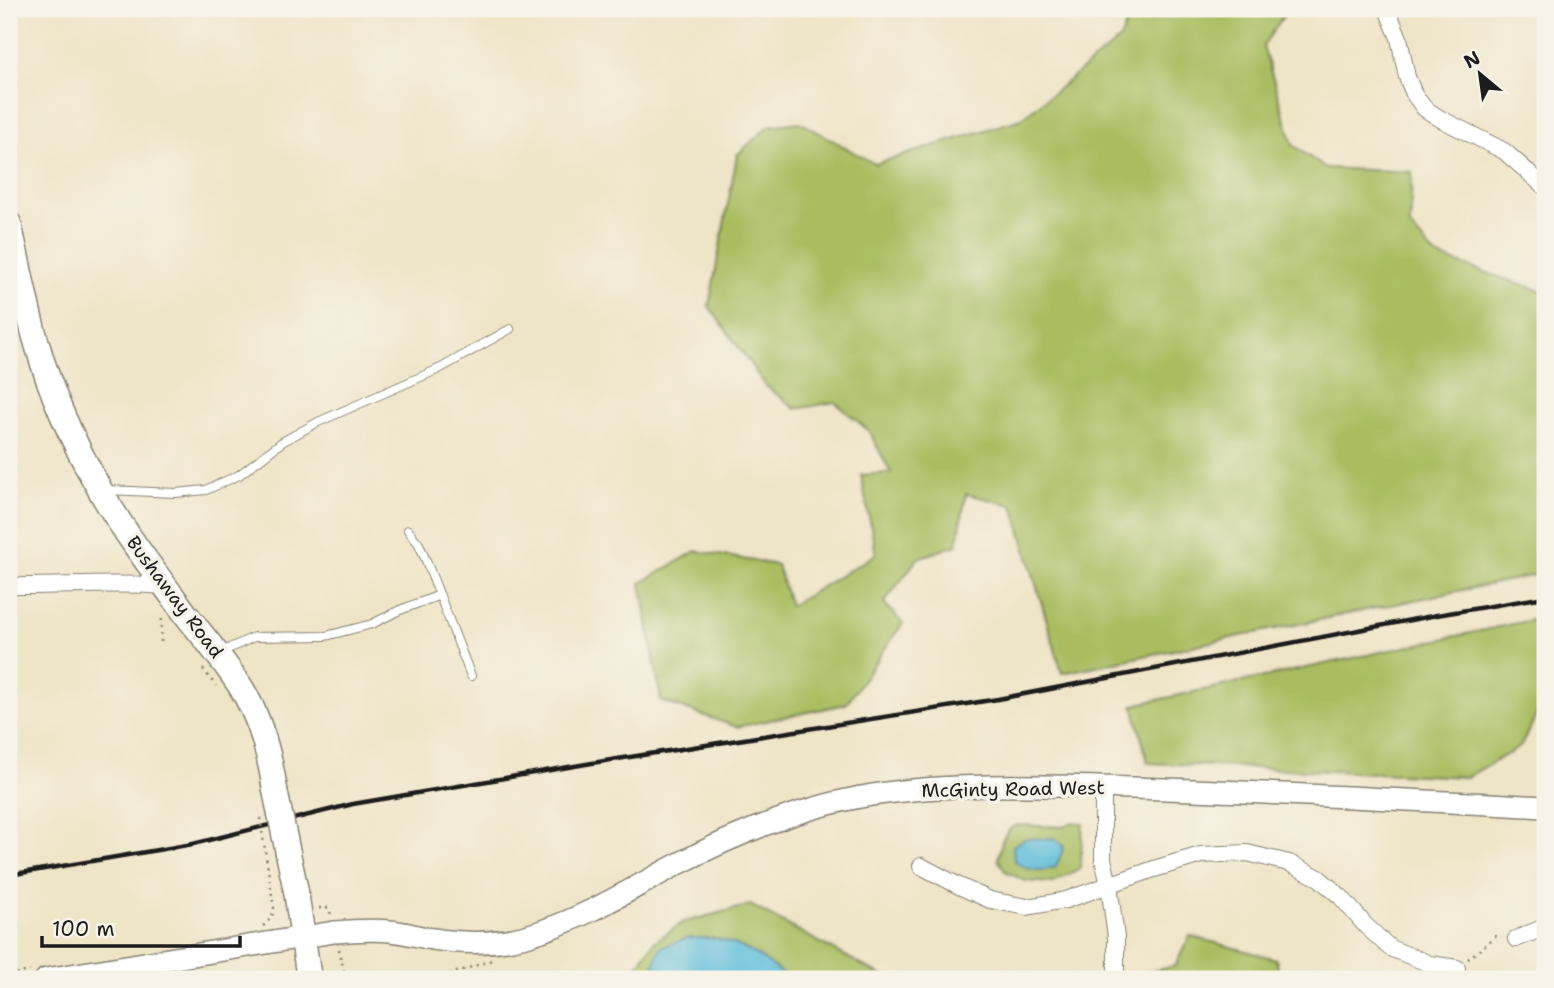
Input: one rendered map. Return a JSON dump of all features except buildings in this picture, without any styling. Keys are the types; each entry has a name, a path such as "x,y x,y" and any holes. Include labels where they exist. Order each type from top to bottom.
{"main road":[{"name":"Bushaway Road","path":"9,224 18,308 67,423 100,490 125,531 237,681 248,702 272,768 277,851 296,891 309,979"},
{"name":"McGinty Road West","path":"46,979 82,976 334,932 393,931 434,940 480,943 505,940 547,929 600,906 742,833 810,810 868,796 986,785 1169,789 1545,807"}],"street":[{"path":"1387,9 1396,27 1407,77 1424,108 1504,151 1545,187"},
{"path":"9,586 165,586"},
{"path":"1103,787 1103,859 1116,937 1116,979"},
{"path":"921,866 990,900 1027,907 1066,901 1201,855 1247,853 1289,863 1319,878 1390,948 1430,964 1457,968"},
{"path":"1516,939 1545,927"}],"lane":[{"path":"100,490 176,494 206,490 239,475 282,442 318,422 441,368 510,329"},
{"path":"408,530 419,544 471,676"},
{"path":"217,654 254,637 326,636 372,624 440,595"}],"path":[{"path":"209,677 216,686"},
{"path":"260,816 277,851 274,913"},
{"path":"1457,968 1496,936 1516,939"},
{"path":"341,957 346,979"},
{"path":"436,979 494,959"}],"green space":[{"path":"1133,9 1288,9 1263,46 1293,145 1325,168 1412,172 1410,227 1436,256 1545,292 1545,573 1062,673 1013,505 966,494 957,545 918,558 884,603 903,623 846,704 737,727 661,701 641,583 696,551 777,565 790,606 876,554 861,475 891,473 869,431 835,402 796,409 766,386 709,306 737,155 769,126 800,122 875,164 1021,119 1120,39"},
{"path":"1545,617 1545,700 1520,747 1467,777 1148,763 1133,705"},
{"path":"1073,822 1083,824 1080,868 1053,883 1025,881 1005,871 998,859 1008,830 1016,825 1063,827"},
{"path":"750,905 888,979 629,979 654,942 684,922"},
{"path":"1190,936 1276,959 1280,979 1133,979 1133,975 1175,966"}],"water":[{"path":"1026,838 1054,838 1064,847 1056,867 1034,870 1014,860 1013,846"},
{"path":"688,938 713,938 746,949 789,979 663,979 654,965 661,947"}],"railway":[{"path":"9,875 193,844 353,804 998,699 1437,615 1545,597"}]}
